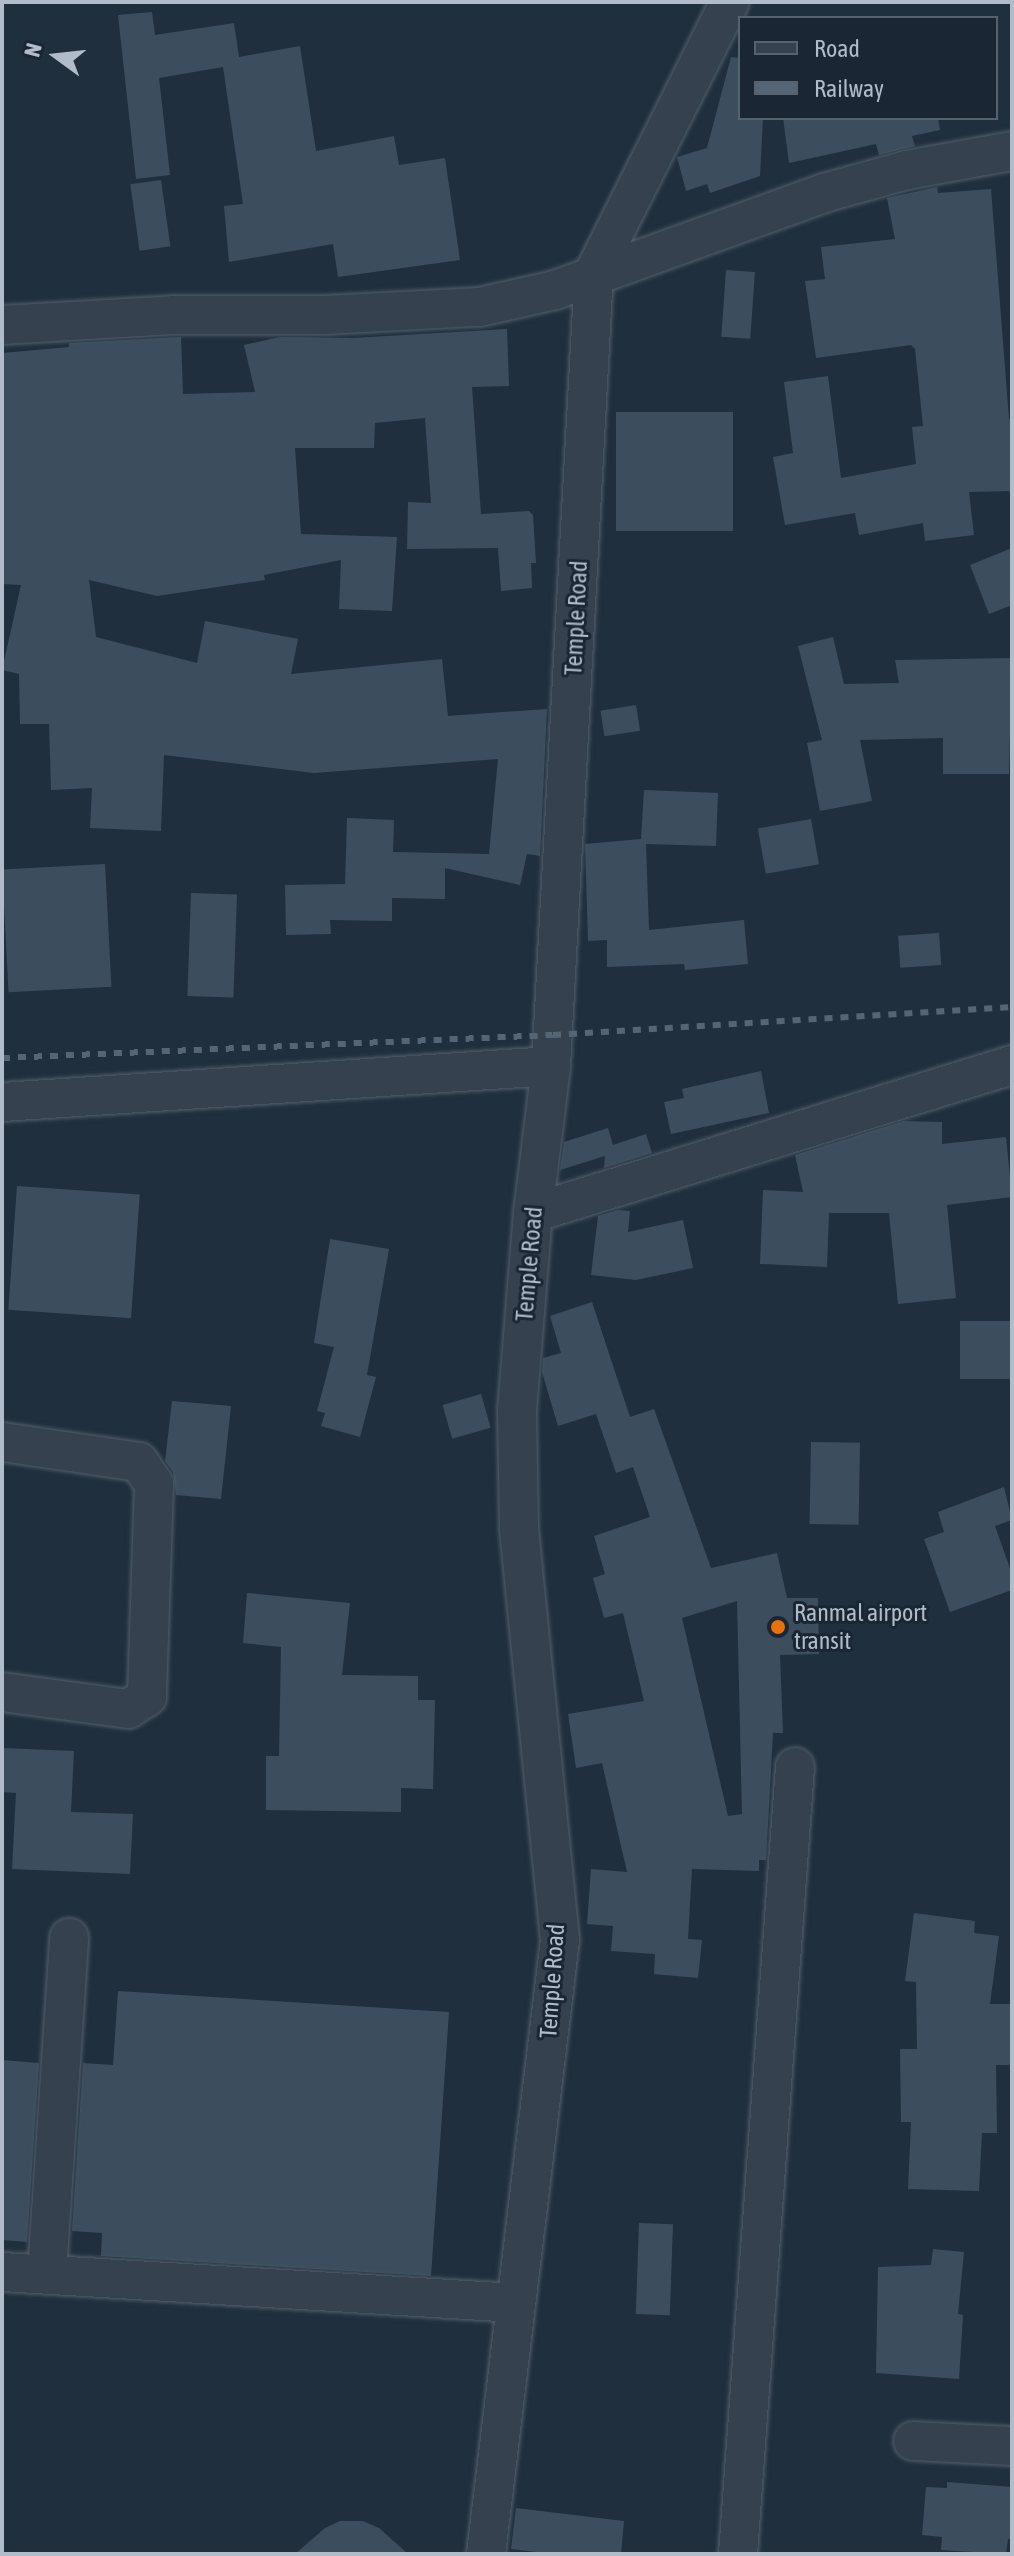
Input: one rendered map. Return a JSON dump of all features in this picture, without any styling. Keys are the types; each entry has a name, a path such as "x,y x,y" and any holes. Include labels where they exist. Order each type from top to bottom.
{"street":[{"name":"Temple Road","path":"486,2554 560,1940 519,1527 517,1411 533,1213 551,1066 594,273 730,2"},
{"path":"2,325 174,315 422,312 514,301 555,290 594,273 824,193 907,170 1012,151"},
{"path":"533,1213 1012,1065"},
{"path":"2,1102 551,1066"},
{"path":"2,1442 139,1462 154,1484 147,1697 128,1709 2,1692"},
{"path":"738,2554 795,1767"},
{"path":"47,2272 69,1938"},
{"path":"2,2272 47,2272 516,2303"},
{"path":"913,2441 1012,2446"}],"building":[{"path":"152,12 155,35 234,23 239,57 300,46 316,151 394,136 399,165 445,158 460,260 338,277 333,244 229,262 224,206 243,204 223,67 159,78 170,175 136,179 118,15"},
{"path":"731,57 738,58 738,120 763,120 760,176 710,193 707,184 686,191 677,157 707,148"},
{"path":"783,120 938,120 940,130 912,136 915,146 879,155 876,144 789,163"},
{"path":"161,180 170,246 140,251 130,184"},
{"path":"937,187 938,193 991,189 1009,419 1012,419 1012,491 969,492 974,535 925,541 923,523 859,535 855,513 785,525 773,457 793,453 784,382 828,376 841,478 916,464 912,427 923,426 915,349 911,345 816,358 805,281 825,279 821,247 895,239 887,198"},
{"path":"726,270 755,272 750,339 721,337"},
{"path":"507,329 509,386 472,387 481,514 529,511 533,515 536,563 531,563 532,588 501,591 498,548 407,549 408,502 431,503 425,418 375,423 374,448 295,448 301,534 397,537 392,611 339,609 341,560 264,575 265,580 157,596 89,580 96,637 197,663 205,621 298,639 291,674 442,659 448,716 547,709 540,856 527,854 520,885 445,868 445,899 392,898 392,921 330,920 331,934 286,935 285,885 345,884 347,818 394,820 393,852 489,854 498,759 314,773 164,755 161,831 90,828 92,788 51,790 49,724 20,724 19,674 2,670 21,585 2,584 2,353 69,347 69,343 181,337 183,394 255,392 244,345 280,337 353,338"},
{"path":"616,412 733,412 733,531 616,531"},
{"path":"1012,548 1012,605 989,614 970,565"},
{"path":"833,637 844,684 899,683 895,660 1012,658 1009,774 943,774 943,738 860,740 872,801 820,811 807,743 822,740 798,646"},
{"path":"636,705 640,731 605,736 600,711"},
{"path":"644,790 718,793 716,846 646,844 649,930 744,920 748,964 685,970 684,964 607,967 607,940 588,941 585,844 641,839"},
{"path":"811,819 819,864 766,874 758,828"},
{"path":"105,864 111,987 9,992 2,869"},
{"path":"191,893 237,895 233,998 187,996"},
{"path":"939,933 941,965 900,968 898,936"},
{"path":"761,1071 769,1113 671,1134 664,1102 684,1098 682,1089"},
{"path":"904,1121 942,1122 942,1144 1006,1137 1012,1197 947,1205 956,1298 898,1304 889,1213 829,1213 827,1267 760,1264 763,1190 803,1192 795,1155"},
{"path":"608,1128 613,1145 646,1134 652,1153 604,1168 605,1156 560,1170 564,1142"},
{"path":"17,1186 140,1195 131,1318 8,1310"},
{"path":"618,1210 630,1211 628,1232 683,1220 693,1268 636,1280 591,1275 598,1216"},
{"path":"330,1239 389,1249 367,1375 376,1377 360,1437 321,1426 325,1413 317,1411 334,1347 314,1343"},
{"path":"592,1302 630,1417 654,1409 711,1568 777,1553 787,1598 818,1598 819,1654 780,1655 783,1733 773,1733 766,1860 759,1860 759,1871 692,1869 688,1939 702,1940 698,1978 654,1974 655,1954 611,1951 613,1926 587,1924 591,1869 627,1872 602,1763 576,1768 568,1714 644,1701 623,1613 604,1618 593,1578 605,1574 594,1536 650,1517 633,1467 616,1473 596,1414 558,1426 542,1372 543,1358 561,1353 550,1316","holes":["737,1601 742,1814 728,1816 682,1618"]},
{"path":"960,1321 1012,1321 1012,1379 960,1379"},
{"path":"481,1394 491,1428 452,1439 443,1405"},
{"path":"172,1401 231,1406 221,1499 176,1495 173,1472 165,1461"},
{"path":"811,1442 860,1443 859,1525 810,1524"},
{"path":"1004,1487 1012,1520 995,1526 1012,1574 1012,1590 950,1612 924,1539 944,1532 938,1512"},
{"path":"247,1593 350,1603 342,1675 418,1676 418,1700 435,1700 433,1789 401,1788 401,1812 266,1810 266,1756 279,1756 281,1647 243,1643"},
{"path":"2,1748 74,1751 71,1812 133,1814 130,1874 12,1869 16,1793 2,1792"},
{"path":"914,1913 975,1921 974,1933 999,1936 990,2004 1012,2004 1012,2065 996,2065 997,2133 982,2133 979,2191 908,2189 911,2122 901,2122 900,2049 917,2049 916,1982 905,1981"},
{"path":"118,1991 449,2012 431,2276 101,2256 102,2233 72,2231 83,2063 113,2065"},
{"path":"2,2060 39,2063 27,2242 2,2240"},
{"path":"639,2223 673,2224 670,2315 636,2314"},
{"path":"933,2249 964,2252 958,2314 963,2315 959,2379 876,2373 878,2267 931,2265"},
{"path":"947,2482 1012,2487 1012,2540 1008,2539 1006,2554 941,2550 942,2537 922,2535 926,2487 947,2488"},
{"path":"516,2508 624,2521 621,2554 554,2554 511,2549"},
{"path":"340,2521 363,2521 379,2528 408,2554 295,2554 325,2528"}],"railway":[{"path":"2,1058 553,1035 1012,1007"}],"place":[{"name":"Ranmal airport transit","path":"778,1627"}]}
